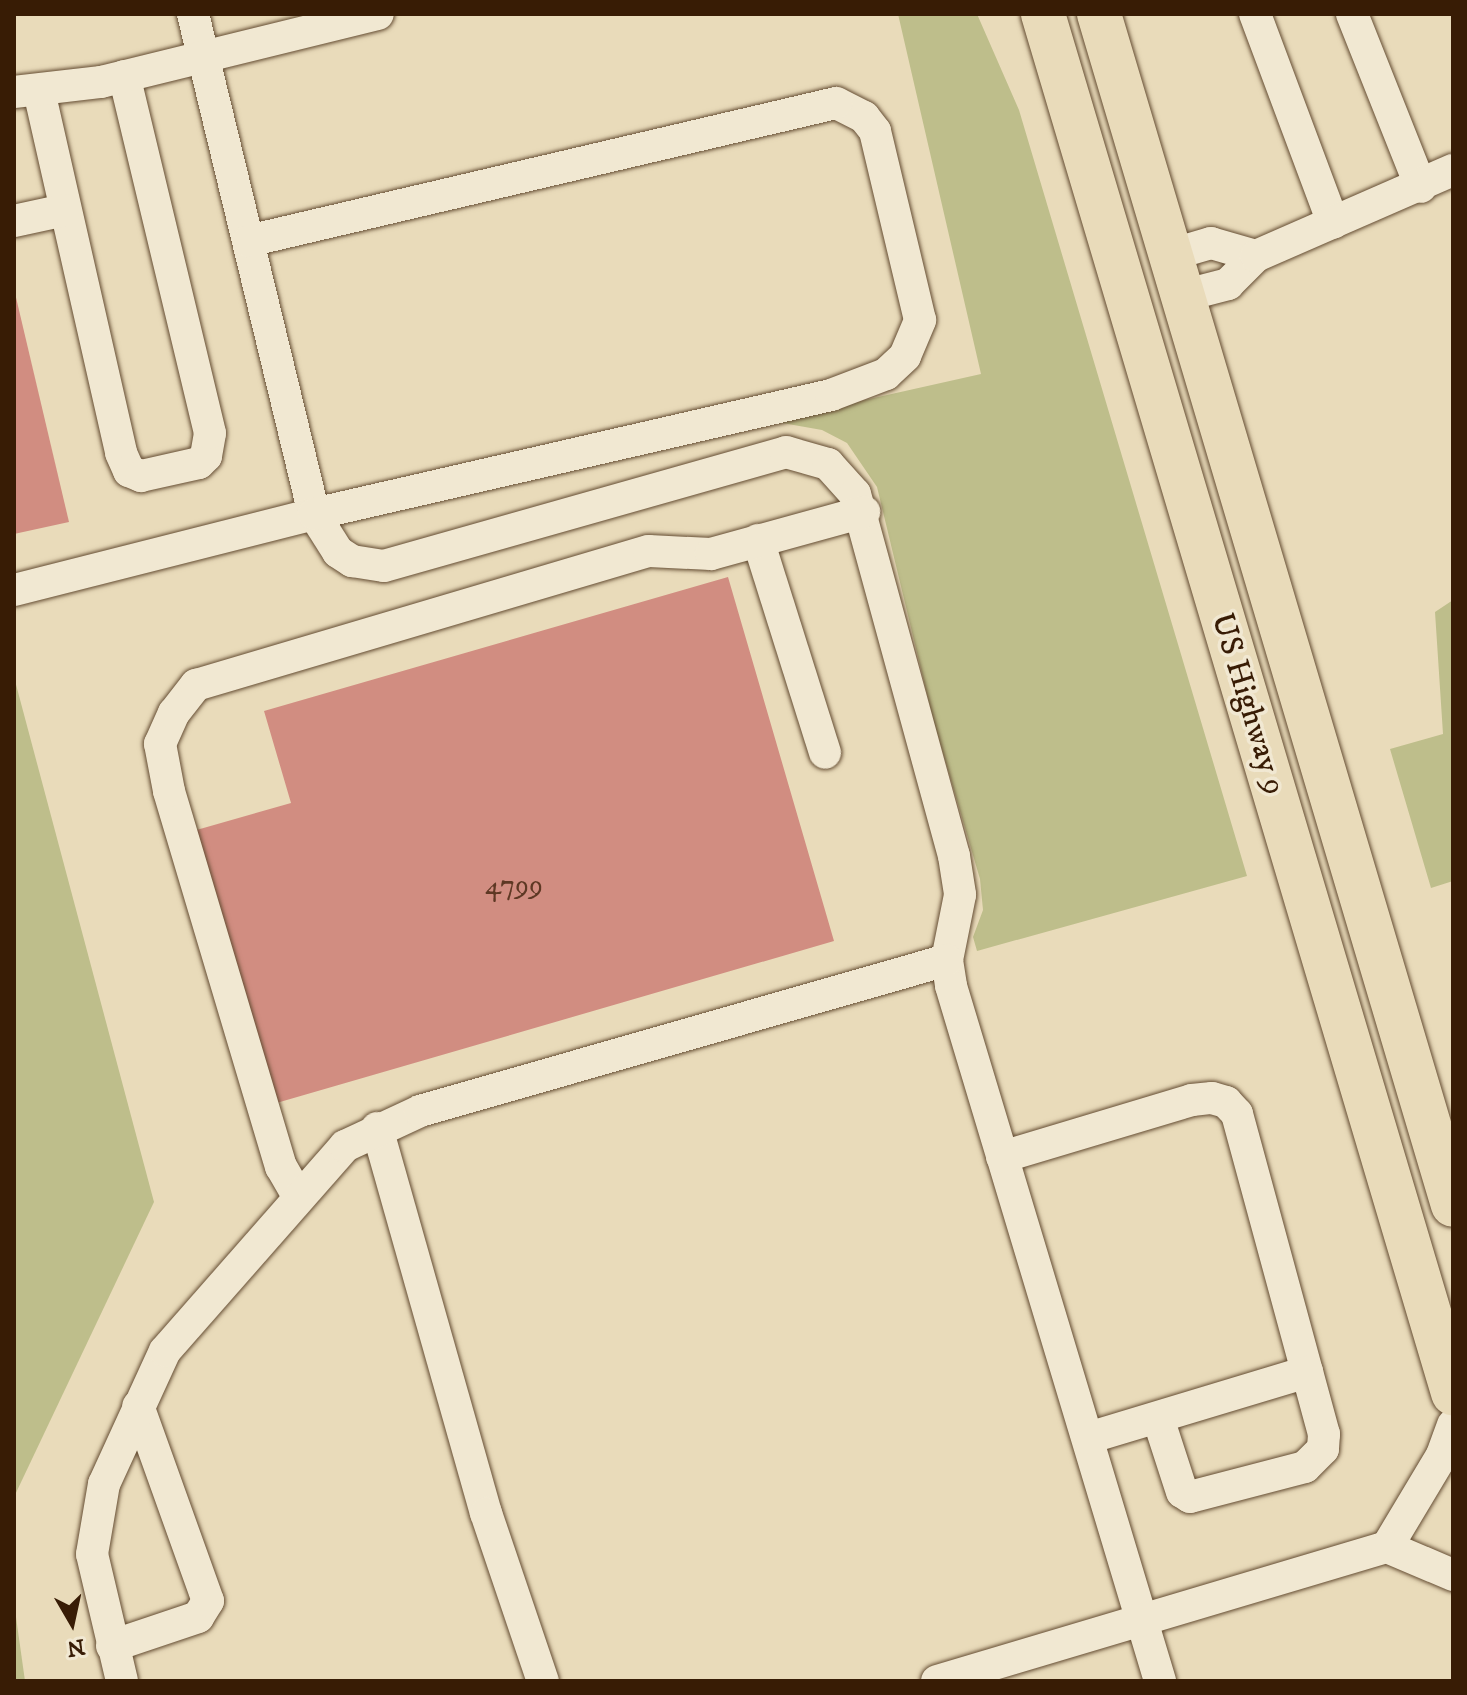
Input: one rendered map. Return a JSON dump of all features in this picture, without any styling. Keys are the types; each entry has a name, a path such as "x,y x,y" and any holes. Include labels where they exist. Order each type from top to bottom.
{"highway":[{"name":"US Highway 9","path":"1043,14 1453,1393"},
{"name":"US Highway 9","path":"1099,14 1453,1204"}],"lane":[{"path":"193,14 314,514 338,552 352,561 384,566 786,452 828,464 844,478 864,512 911,710 954,856 960,895 947,960 1002,1157 1160,1681"},
{"path":"124,76 210,433 206,456 199,463 141,476 129,471 65,210 27,91 124,76 375,14"},
{"path":"1255,14 1333,223"},
{"path":"1352,14 1421,187"},
{"path":"14,590 314,514 831,395 886,374 911,347 920,320 875,131 849,107 810,106 248,241"},
{"path":"1182,296 1228,284 1256,256 1421,187 1453,170"},
{"path":"14,221 65,210"},
{"path":"1170,255 1211,243 1256,256"},
{"path":"298,1196 276,1152 169,791 160,744 174,713 196,685 366,632 649,551 711,554 864,512"},
{"path":"758,540 825,753"},
{"path":"122,1681 96,1585 94,1529 104,1484 165,1351 345,1146 377,1128 947,960"},
{"path":"1002,1157 1192,1100 1226,1102 1237,1114 1324,1434 1323,1449 1305,1467 1190,1497 1182,1492 1158,1418"},
{"path":"377,1128 486,1513 543,1681"},
{"path":"1088,1438 1307,1372"},
{"path":"112,1646 198,1617 208,1601 138,1406"},
{"path":"1387,1547 1422,1492 1453,1425"},
{"path":"937,1681 1387,1547 1453,1575"}],"green space":[{"path":"898,14 977,14 1019,110 1247,876 977,951 973,937 983,910 980,879 933,719 877,487 847,443 822,430 771,421 981,374"},
{"path":"1453,600 1453,881 1431,888 1390,749 1443,734 1435,612"},
{"path":"14,677 154,1202 14,1497"},
{"path":"14,1603 25,1681 14,1681"}],"building":[{"path":"14,289 69,522 14,534"},
{"path":"728,577 834,941 273,1104 193,831 291,803 264,711"}]}
